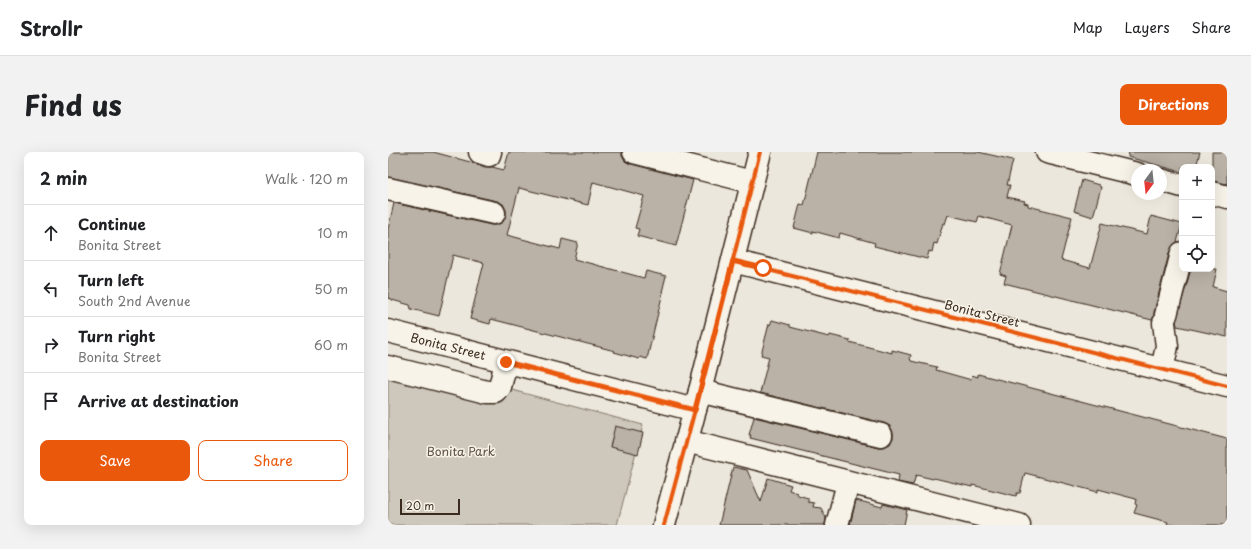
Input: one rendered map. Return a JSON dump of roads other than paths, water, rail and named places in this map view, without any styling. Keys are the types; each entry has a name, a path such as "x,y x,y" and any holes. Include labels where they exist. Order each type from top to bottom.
{"street":[{"path":"480,152 489,155 490,152"},
{"path":"634,152 752,182"},
{"path":"664,525 760,152"},
{"path":"1047,152 1131,173"},
{"path":"1167,182 1179,185"},
{"path":"388,189 494,213"},
{"path":"1215,194 1227,197"},
{"name":"Bonita Street","path":"733,261 1227,386"},
{"path":"1162,370 1167,346 1165,319 1179,265"},
{"name":"Bonita Street","path":"388,331 506,362 881,435"},
{"path":"388,367 487,392 496,392 500,387 506,362"},
{"path":"686,441 1019,525"},
{"path":"837,525 848,483"}],"park label":[{"name":"Bonita Park","path":"461,452"}]}
